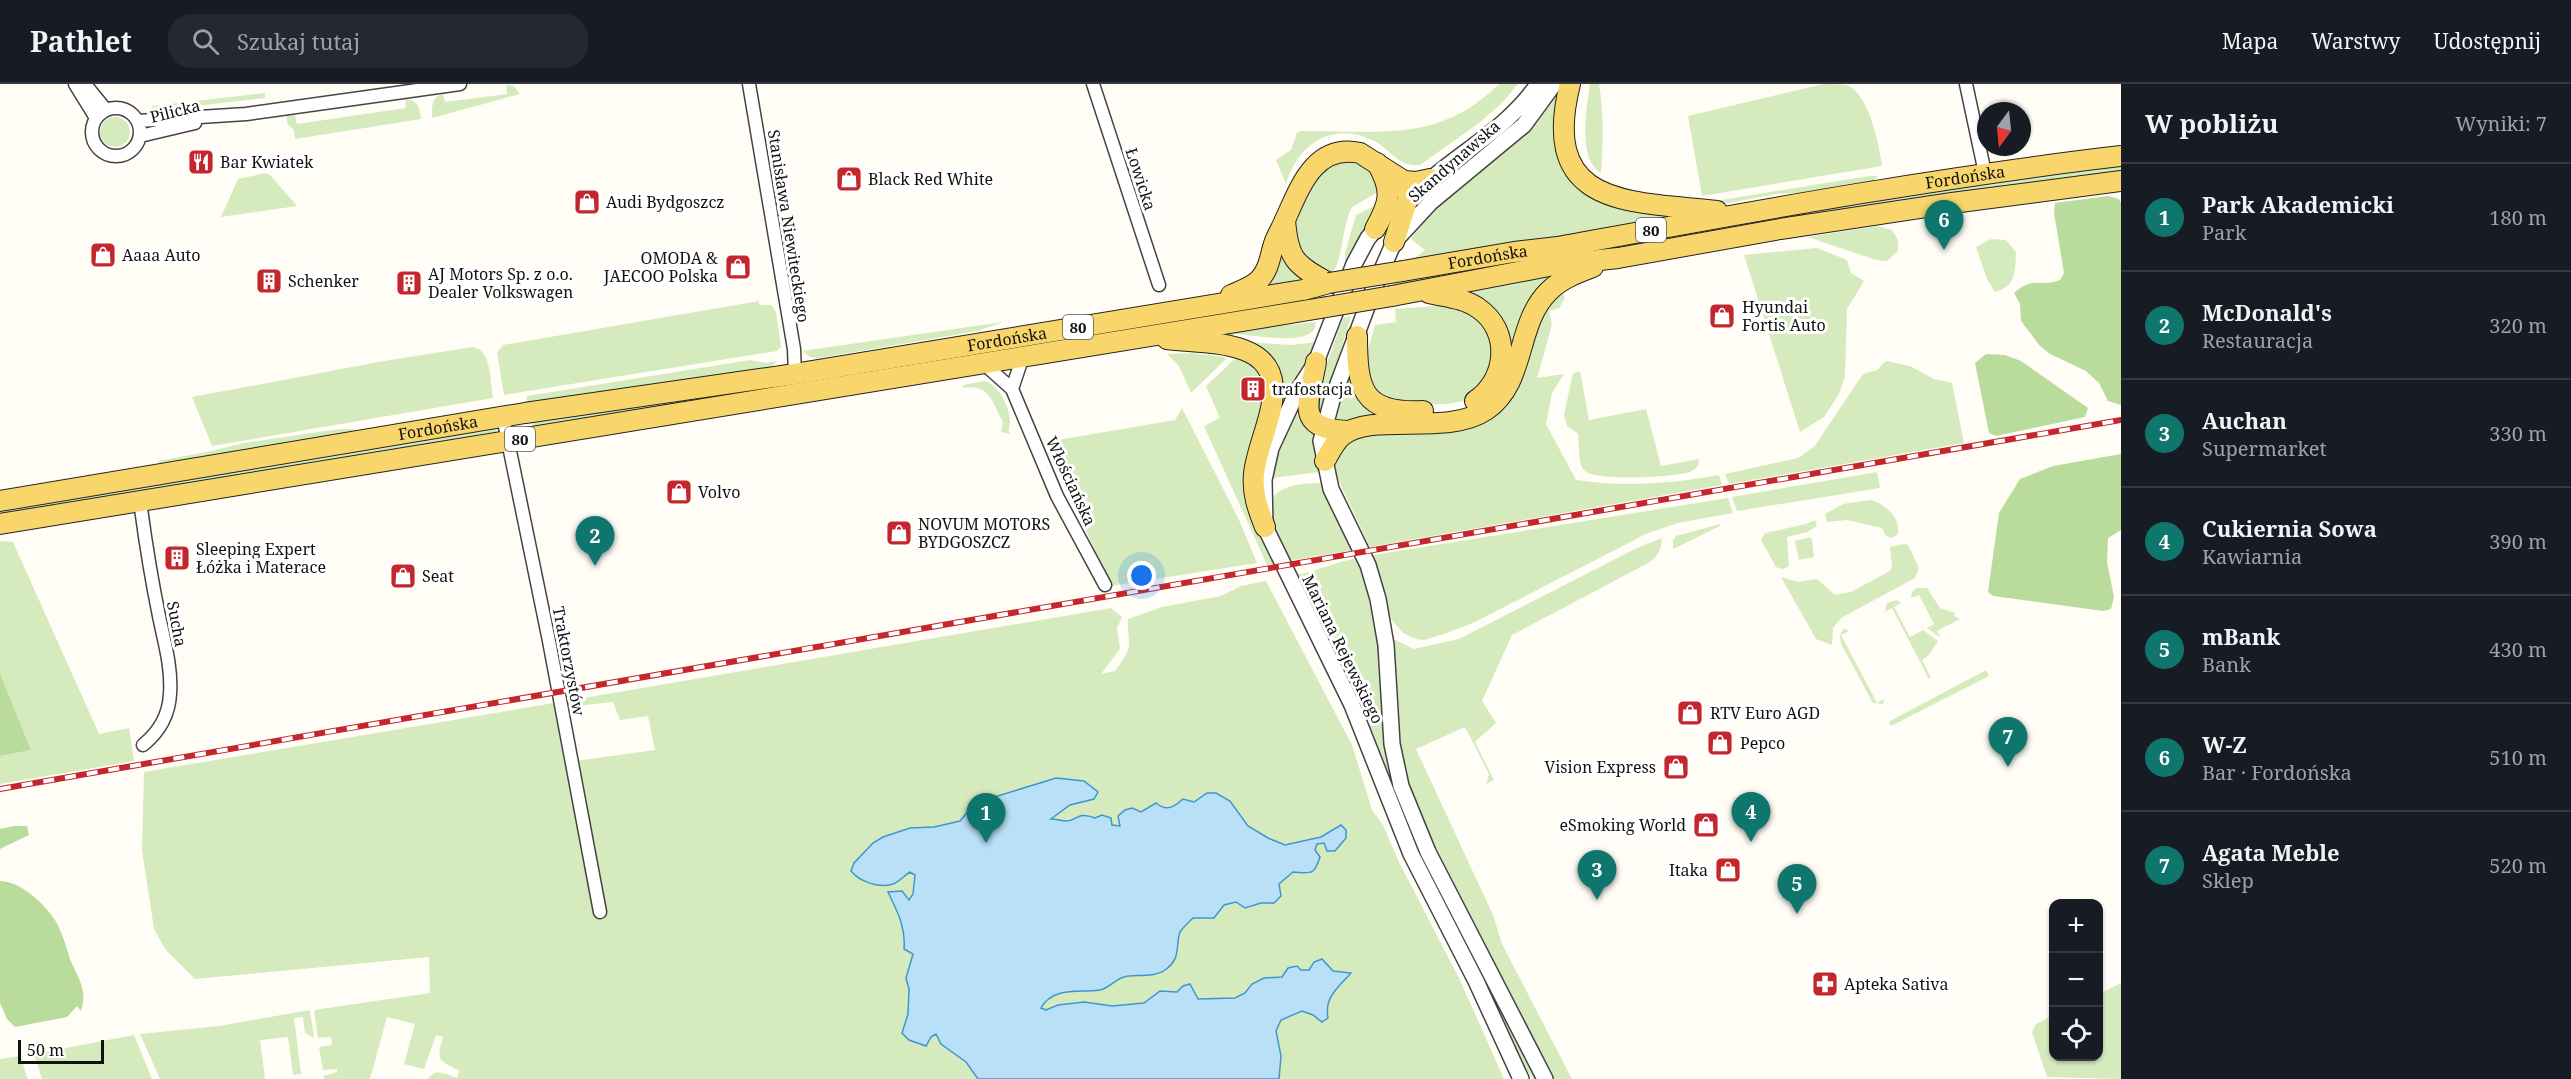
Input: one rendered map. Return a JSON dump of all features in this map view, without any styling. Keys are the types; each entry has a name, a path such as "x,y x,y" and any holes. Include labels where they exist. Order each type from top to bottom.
{"main road":[{"path":"1570,84 1562,123 1564,142 1574,166 1595,188 1612,197 1642,205 1744,213"},
{"path":"1206,306 1259,281 1266,271 1275,240 1302,184 1321,159 1334,154 1352,152 1377,163 1406,190"},
{"name":"Fordońska","path":"0,501 503,417 795,374 1206,306 1336,289 1403,271 1558,247 1744,213 1985,173 2121,156"},
{"path":"1375,229 1389,198 1386,182 1377,163"},
{"path":"1394,242 1406,190 1416,182 1430,179"},
{"name":"Fordońska","path":"0,525 1321,308 1554,265 1618,258 1780,229 2121,181"},
{"path":"1285,220 1287,243 1295,261 1336,289"},
{"path":"1325,461 1339,438 1361,427 1450,422 1482,412 1497,401 1508,385 1533,316 1545,296 1569,276 1618,258"},
{"path":"1357,336 1357,369 1360,382 1374,401 1387,409 1404,412 1447,410 1462,407 1482,396 1494,382 1502,359 1501,343 1492,323 1484,313 1470,304 1420,291"},
{"path":"1143,337 1235,347 1257,358 1268,371 1274,387 1274,398 1258,448 1253,481 1256,504 1265,527"},
{"path":"1316,362 1307,411 1311,419 1323,428 1349,431"}],"street":[{"path":"75,84 101,114"},
{"path":"85,84 101,114"},
{"name":"Pilicka","path":"138,121 218,117 460,84"},
{"name":"Stanisława Niewiteckiego","path":"749,84 794,350 795,374"},
{"name":"Łowicka","path":"1093,84 1159,285"},
{"name":"Skandynawska","path":"1430,179 1500,127 1522,105 1538,84"},
{"name":"Skandynawska","path":"1357,336 1394,242 1431,202 1524,124 1554,84"},
{"path":"1966,84 1985,173"},
{"path":"121,108 134,115 138,121 140,136 136,146 128,154 107,155 95,144 92,129 101,114 121,108"},
{"name":"Pilicka","path":"140,136 218,117"},
{"path":"2096,184 2121,187"},
{"name":"Skandynawska","path":"1336,289 1375,229 1406,190"},
{"name":"Mariana Rejewskiego","path":"1336,289 1316,362 1298,390 1267,460 1264,480 1265,527 1352,705 1411,854 1476,981 1521,1079"},
{"name":"Mariana Rejewskiego","path":"1357,336 1323,428 1322,441 1330,489 1368,565 1378,599 1386,645 1392,744 1405,798 1428,852 1545,1079"},
{"path":"1012,389 1023,356"},
{"name":"Włościańska","path":"983,363 1012,389 1057,496 1105,585"},
{"name":"Traktorzystów","path":"503,417 549,641 600,912"},
{"name":"Sucha","path":"140,501 149,566 170,671 170,695 165,717 154,736 142,745"}],"green space":[{"path":"1499,84 1518,84 1501,104 1479,123 1420,165 1400,161 1372,140 1343,133 1318,140 1307,148 1291,170 1286,184 1276,160 1291,150 1297,133 1301,131 1382,132 1430,125 1454,117"},
{"path":"1561,84 1581,182 1708,214 1557,240 1413,259 1425,250 1411,239 1421,225 1456,190 1524,134 1544,110"},
{"path":"1590,84 1599,84 1601,95 1603,128 1601,173 1589,157 1586,145 1585,132"},
{"path":"1823,84 1847,85 1861,98 1872,121 1882,166 1702,196 1688,116"},
{"path":"506,85 514,86 520,94 432,118 433,103 439,95 443,94 445,102 507,94"},
{"path":"265,93 265,98 153,111 152,106"},
{"path":"405,99 418,105 421,119 295,139 294,130 288,125 286,116 295,115 297,124 406,108"},
{"path":"115,117 126,121 130,132 126,143 115,147 104,143 100,132 104,121"},
{"path":"1348,162 1369,171 1383,189 1352,207 1336,266 1333,272 1326,274 1306,266 1292,228 1307,196 1320,177 1337,164"},
{"path":"2121,163 2121,175 1391,289 1394,283 1835,204"},
{"path":"266,173 297,206 221,217 238,179"},
{"path":"1878,176 1872,183 1818,192 1776,194 1729,203 1695,205 1622,189 1618,185 1638,192 1697,204"},
{"path":"2108,196 2119,199 2121,203 2121,405 2108,401 2099,383 2086,371 2050,354 2040,346 2021,321 2020,304 2014,293 2027,284 2060,280 2064,273 2054,213 2055,203"},
{"path":"1382,202 1345,268 1345,253 1356,215"},
{"path":"1877,226 1892,230 1898,240 1898,251 1887,261 1876,260 1808,237"},
{"path":"1991,239 2006,240 2016,252 2011,282 2002,290 1995,292 1987,279 1976,247"},
{"path":"1280,242 1313,282 1255,292"},
{"path":"1817,248 1847,260 1851,273 1864,281 1847,309 1845,376 1839,394 1824,417 1800,432 1744,255"},
{"path":"1567,271 1515,353 1508,350 1454,293"},
{"path":"1560,289 1565,298 1559,308 1549,311 1552,325 1537,378 1564,374 1552,393 1546,424 1576,480 1648,484 1719,475 1722,485 1370,547 1336,475 1335,463 1338,452 1357,436 1449,430 1473,424"},
{"path":"1325,294 1324,299 533,430 532,423"},
{"path":"759,301 759,305 771,305 776,312 781,347 777,351 504,395 497,353 503,345"},
{"path":"1457,305 1488,325 1496,359 1478,389 1464,401 1447,404 1401,405 1375,391 1366,376 1365,360 1375,325 1396,322 1395,309"},
{"path":"1351,316 1320,420 1313,403 1343,318"},
{"path":"1003,322 978,331 819,358 810,357 802,351"},
{"path":"1316,322 1311,333 1293,338 1234,334 1232,342 1196,335"},
{"path":"1245,342 1291,345 1318,342 1278,423 1279,409"},
{"path":"473,347 479,349 487,360 493,398 212,446 192,397 384,361"},
{"path":"1193,353 1226,359 1191,393 1179,366 1167,354"},
{"path":"1240,354 1263,372 1275,563 1267,565 1204,426 1220,418 1206,386"},
{"path":"1986,354 2005,355 2021,361 2088,408 2085,417 1996,436 1989,433 1975,363"},
{"path":"750,360 767,363 778,361 769,368 526,406 527,396"},
{"path":"1886,361 1910,366 1934,379 1952,383 1964,443 1729,484 1725,474 1798,458 1814,447 1863,374 1877,370"},
{"path":"1351,363 1352,382 1403,419 1330,423"},
{"path":"1580,371 1589,420 1646,409 1661,466 1699,459 1698,466 1686,473 1649,477 1602,476 1584,470 1580,458 1578,434 1567,426 1564,415 1573,373"},
{"path":"985,381 995,387 1006,404 1010,416 1010,434 1001,432 1003,422 985,392 972,387 963,388 963,385"},
{"path":"1305,387 1318,433 1318,472 1273,478 1279,443"},
{"path":"1182,408 1239,520 1257,563 1111,586 1046,442 1175,420"},
{"path":"493,427 497,430 495,434 0,518 0,512 79,498 155,480"},
{"path":"339,429 356,429 334,438 161,465 158,461 243,443"},
{"path":"2121,454 2121,530 2108,538 2107,562 2114,597 2111,609 2103,611 1993,596 1988,592 1999,513 2020,479 2053,466"},
{"path":"1877,472 1880,488 1737,511 1732,497"},
{"path":"1319,483 1323,485 1331,508 1354,550 1287,561 1274,530 1271,505 1275,496 1283,489"},
{"path":"1728,498 1733,513 1678,523 1648,533 1475,622 1424,640 1403,633 1391,619 1373,555"},
{"path":"1870,500 1881,504 1891,512 1897,522 1898,534 1892,538 1886,536 1882,528 1847,520 1827,522 1825,514 1843,504"},
{"path":"1815,520 1817,526 1807,532 1787,537 1789,566 1783,569 1776,567 1761,540 1765,533"},
{"path":"1720,524 1673,549 1673,540 1676,536"},
{"path":"1810,537 1814,557 1799,560 1795,541"},
{"path":"1662,538 1659,552 1650,562 1512,635 1482,701 1496,723 1475,742 1494,780 1486,784 1489,774 1465,727 1416,749 1493,915 1502,944 1572,1079 1552,1079 1429,838 1407,782 1399,749 1393,639 1414,649 1459,639 1635,549"},
{"path":"0,541 13,542 99,734 129,728 134,761 0,784 0,756 31,750 0,673"},
{"path":"1908,545 1919,568 1915,578 1841,618 1833,628 1832,645 1816,639 1781,577 1798,582 1817,579 1835,595 1851,592 1890,571 1892,567 1890,547"},
{"path":"1359,558 1369,588 1377,628 1384,738 1538,1079 1533,1079 1516,1054 1419,856 1296,575"},
{"path":"1266,581 1352,745 1372,810 1383,825 1399,862 1460,980 1504,1079 428,1079 435,1073 457,1078 459,1070 440,1058 443,1037 436,1035 424,1069 404,1064 415,1024 387,1017 370,1079 324,1079 323,1076 337,1072 337,1069 323,1070 319,1047 332,1045 331,1037 318,1038 314,1010 430,993 429,957 195,979 165,949 154,929 142,850 144,772 554,703 568,762 655,750 648,716 620,720 613,702 567,707 566,701 1111,608 1122,617 1117,628 1120,649 1101,674 1115,671 1126,655 1129,647 1128,619 1162,607 1221,596 1241,586"},
{"path":"1917,588 1927,588 1940,608 1955,613 1954,616 1960,619 1937,631 1941,638 1927,628 1934,624 1919,595 1911,598 1912,592"},
{"path":"1897,600 1901,603 1894,607 1910,637 1923,630 1938,641 1929,655 1922,660 1931,678 1929,679 1892,608 1885,612 1887,603"},
{"path":"1844,628 1849,631 1841,635 1877,703 1884,699 1883,704 1873,703 1841,644 1840,635"},
{"path":"1986,670 1989,676 1891,726 1889,722 1892,720"},
{"path":"0,673 31,750 0,756"},
{"path":"27,826 29,835 0,849 0,829"},
{"path":"0,881 24,889 45,907 55,920 83,990 81,1011 77,1006 67,1017 15,1027 7,1019 0,1003"},
{"path":"2121,983 2121,1079 2047,1077 2032,1032 2036,1024 2049,1017 2049,1061 2103,1061 2103,992"},
{"path":"310,1010 314,1038 305,1033 303,1017 294,1018 301,1074 293,1075 288,1037 260,1040 265,1079 160,1079 140,1034 219,1026"},
{"path":"134,1035 152,1079 42,1079 34,1054"},
{"path":"20,1056 28,1079 0,1079 0,1059"}],"water":[{"path":"1056,778 1084,781 1098,792 1094,799 1070,805 1051,819 1066,821 1081,816 1095,818 1102,815 1111,818 1112,825 1120,826 1118,816 1125,810 1132,808 1141,812 1156,803 1167,808 1183,799 1194,802 1207,793 1216,793 1230,801 1248,826 1285,845 1321,837 1341,825 1346,830 1346,838 1335,851 1327,851 1324,843 1317,844 1315,850 1320,857 1316,868 1308,873 1293,872 1279,884 1281,896 1274,903 1261,903 1245,908 1236,902 1224,905 1214,918 1193,918 1180,932 1176,956 1165,970 1152,975 1125,977 1100,990 1060,993 1052,996 1041,1008 1046,1010 1058,1005 1084,1002 1112,1006 1144,1003 1160,991 1177,992 1183,986 1190,984 1198,999 1235,998 1245,993 1252,984 1264,978 1282,977 1288,968 1297,966 1301,970 1309,970 1314,962 1322,959 1333,971 1351,973 1330,998 1328,1018 1322,1022 1302,1011 1281,1020 1276,1031 1281,1056 1279,1079 978,1079 966,1062 941,1044 936,1034 931,1037 926,1046 909,1040 902,1033 908,1014 909,989 906,978 913,954 904,949 902,926 888,892 902,891 909,900 913,894 915,875 910,872 893,884 876,885 864,881 851,871 854,863 873,843 883,837 910,828 934,827 960,821 975,803"}],"railway":[{"path":"0,789 2121,420"}],"place":[{"name":"Bar Kwiatek","path":"201,162"},
{"name":"Black Red White","path":"849,179"},
{"name":"Audi Bydgoszcz","path":"587,202"},
{"name":"W-Z","path":"1944,250"},
{"name":"Aaaa Auto","path":"103,255"},
{"name":"OMODA & JAECOO Polska","path":"738,267"},
{"name":"Schenker","path":"269,281"},
{"name":"AJ Motors Sp. z o.o. Dealer Volkswagen","path":"409,283"},
{"name":"Hyundai Fortis Auto","path":"1722,316"},
{"name":"trafostacja","path":"1253,389"},
{"name":"Volvo","path":"679,492"},
{"name":"NOVUM MOTORS BYDGOSZCZ","path":"899,533"},
{"name":"Sleeping Expert Łóżka i Materace","path":"177,558"},
{"name":"McDonald's","path":"595,566"},
{"name":"Seat","path":"403,576"},
{"name":"RTV Euro AGD","path":"1690,713"},
{"name":"Pepco","path":"1720,743"},
{"name":"Vision Express","path":"1676,767"},
{"name":"Agata Meble","path":"2008,767"},
{"name":"eSmoking World","path":"1706,825"},
{"name":"Cukiernia Sowa","path":"1751,842"},
{"name":"Park Akademicki","path":"986,843"},
{"name":"Itaka","path":"1728,870"},
{"name":"Auchan","path":"1597,900"},
{"name":"mBank","path":"1797,914"},
{"name":"Apteka Sativa","path":"1825,984"}]}
